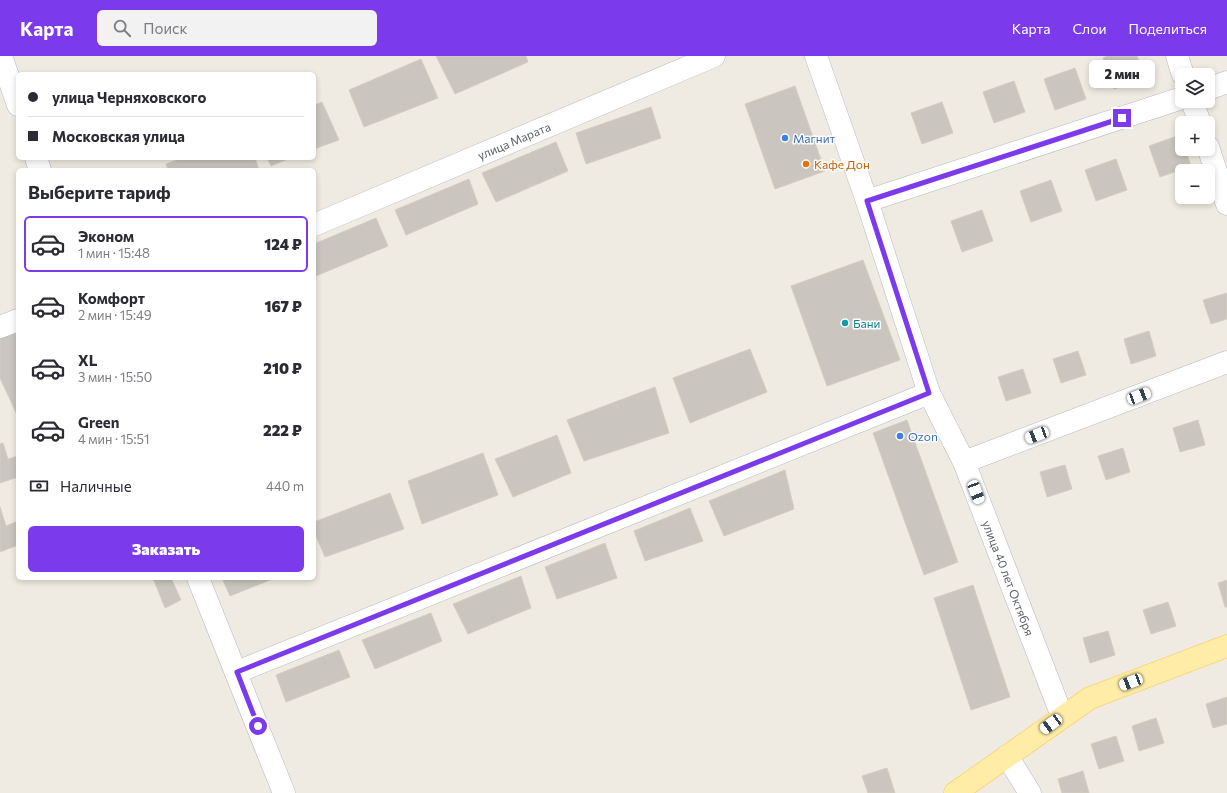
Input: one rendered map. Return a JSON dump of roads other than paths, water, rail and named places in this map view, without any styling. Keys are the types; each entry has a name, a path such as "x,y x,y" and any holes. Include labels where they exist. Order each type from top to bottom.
{"main road":[{"path":"955,793 1062,716 1090,698 1227,646"}],"street":[{"path":"1,56 16,100"},
{"name":"улица Марата","path":"316,224 714,56"},
{"name":"улица 40 лет Октября","path":"816,56 867,201 929,393 964,462 1062,716"},
{"path":"1177,56 1181,68"},
{"path":"1215,86 1227,82"},
{"path":"867,201 1175,100"},
{"path":"1211,156 1227,204"},
{"path":"0,327 16,321"},
{"path":"964,462 1227,362"},
{"path":"237,672 929,393"},
{"path":"199,580 237,672 284,793"},
{"path":"1007,756 1030,793"}],"place":[{"name":"Магнит","path":"785,138"},
{"name":"Кафе Дон","path":"806,164"},
{"name":"Бани","path":"845,323"},
{"name":"Ozon","path":"900,436"}]}
